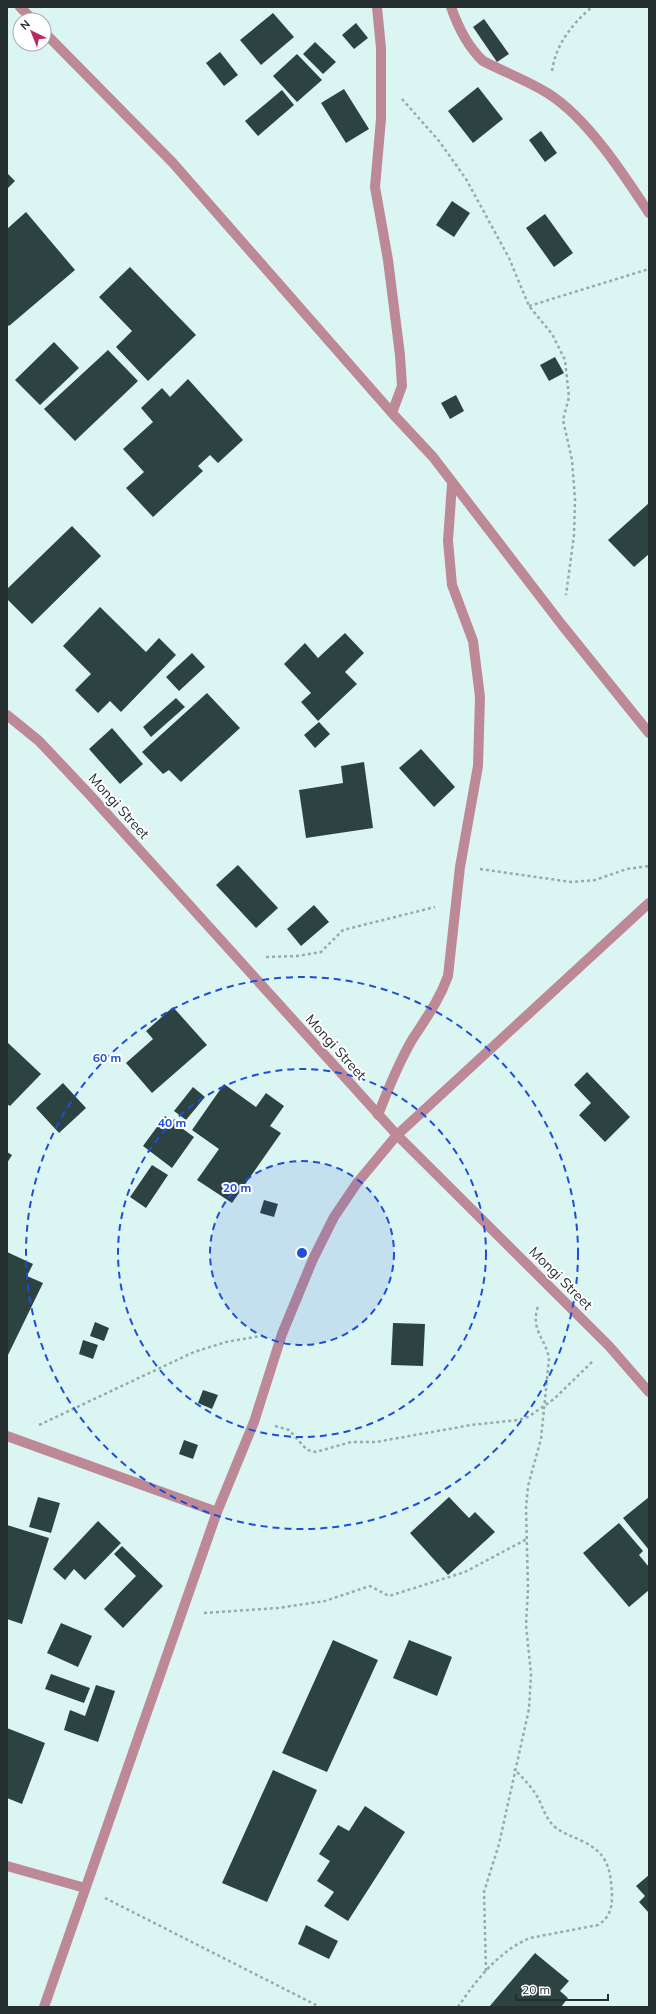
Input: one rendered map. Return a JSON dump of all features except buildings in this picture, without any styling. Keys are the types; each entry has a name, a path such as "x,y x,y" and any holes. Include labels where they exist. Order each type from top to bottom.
{"street":[{"path":"377,7 381,48 381,119 376,187 389,268 402,386 392,414"},
{"path":"451,7 466,40 483,61 548,93 568,109 610,156 649,213"},
{"path":"52,40 173,163 392,414 433,457 452,484 562,625 649,733"},
{"path":"378,1115 401,1062 442,992 450,960 455,902 460,867 478,766 480,696 473,641 452,585 448,541 452,484"},
{"name":"Mongi Street","path":"7,715 40,741 378,1115 609,1346 649,1392"},
{"path":"44,2007 217,1512 254,1422 282,1334 313,1259 334,1217 357,1183 397,1135 649,902"},
{"path":"10,1436 217,1512"},
{"path":"7,1866 85,1888"}],"path":[{"path":"548,93 555,57 561,42 578,19 592,7"},
{"path":"399,95 439,141 466,179 509,258 529,306 552,334 565,360 568,397 563,420 572,460 575,499 574,535 562,625"},
{"path":"529,306 649,269"},
{"path":"460,867 571,882 595,880 627,869 649,866"},
{"path":"237,958 298,956 321,952 343,930 455,902"},
{"path":"486,1971 484,1892 499,1844 514,1769 523,1737 530,1703 531,1674 526,1625 528,1589 527,1495 541,1439 546,1405 549,1359 547,1349 538,1334 536,1318 545,1283"},
{"path":"10,1436 194,1352 244,1337 282,1334"},
{"path":"254,1422 289,1430 307,1450 316,1452 351,1442 376,1442 471,1425 518,1420 528,1417 546,1405 609,1346"},
{"path":"181,1613 278,1608 325,1601 370,1586 389,1596 465,1572 527,1539"},
{"path":"458,2007 486,1971 511,1948 530,1938 598,1925 606,1918 612,1903 611,1879 605,1860 582,1841 567,1836 555,1827 548,1819 530,1786 514,1769"},
{"path":"85,1888 320,2007"}]}
